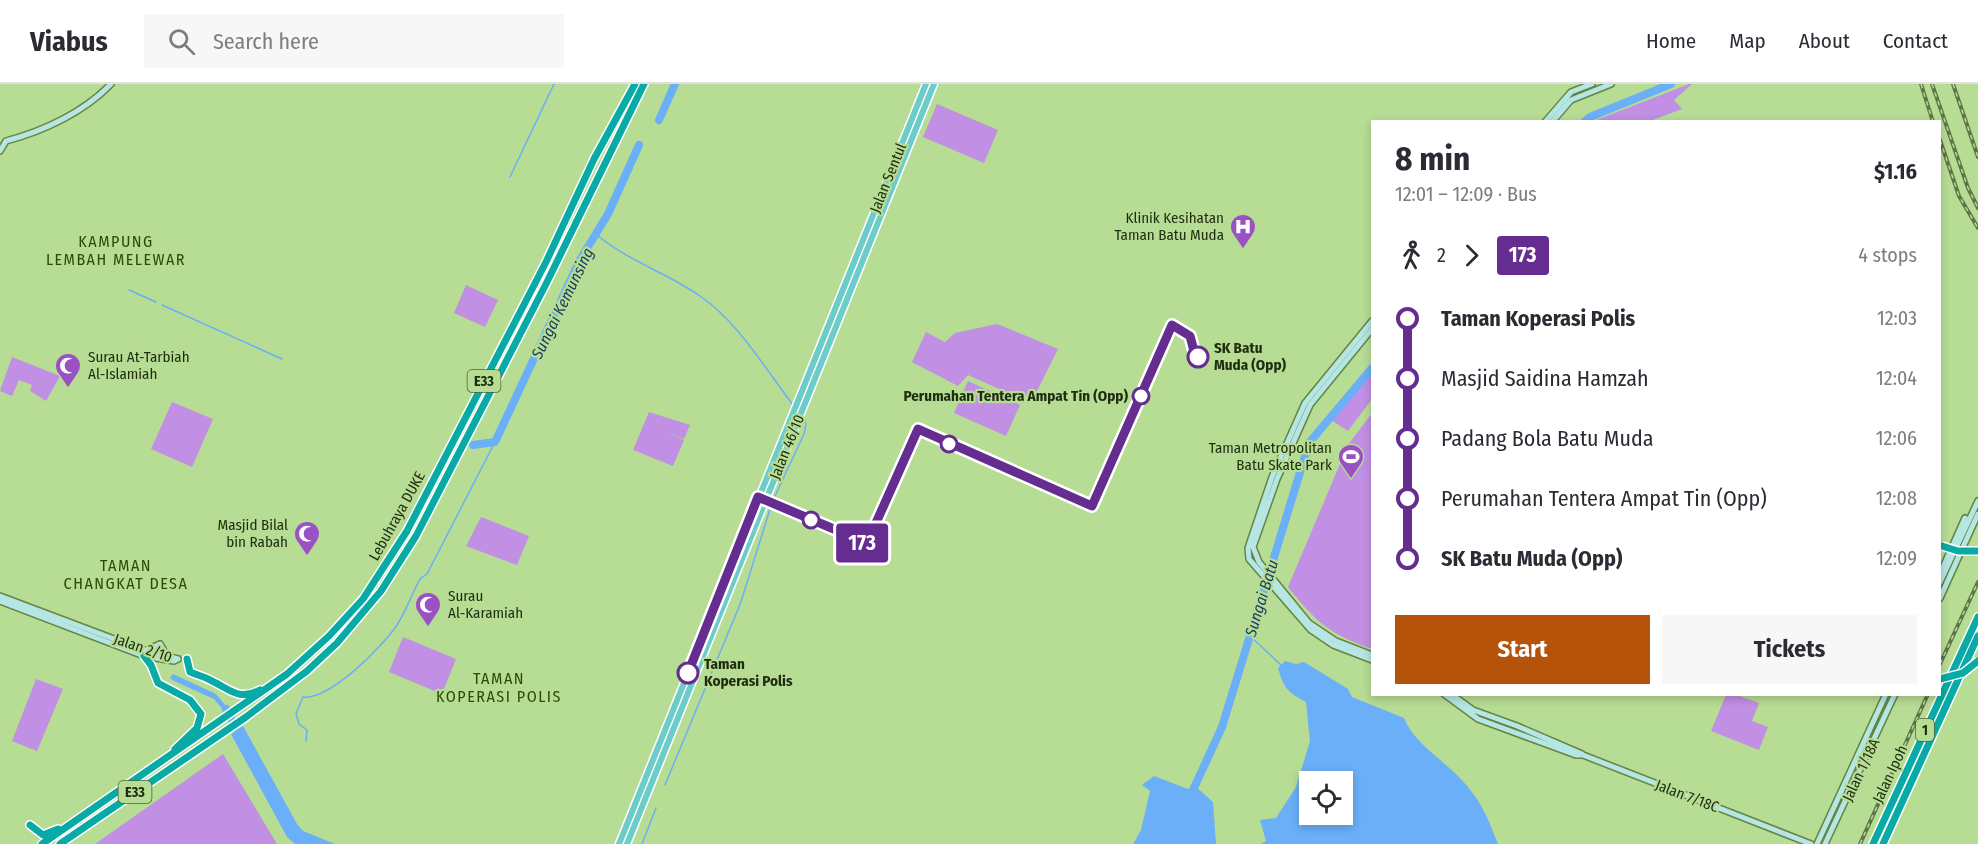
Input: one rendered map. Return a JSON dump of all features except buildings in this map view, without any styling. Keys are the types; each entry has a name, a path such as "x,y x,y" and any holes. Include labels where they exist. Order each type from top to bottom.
{"highway":[{"path":"619,113 629,84"},
{"name":"Lebuhraya DUKE","path":"42,844 240,709 301,663 350,614 390,559 546,262 635,84"},
{"name":"Lebuhraya DUKE","path":"60,844 246,717 307,671 337,643 381,591 399,565 546,284 645,84"},
{"path":"1941,545 1958,551 1978,551"},
{"name":"Jalan Ipoh","path":"1873,844 1978,617"},
{"name":"Jalan Ipoh","path":"1883,844 1978,636"},
{"path":"144,653 154,670 158,683 190,700 202,717 197,728 160,763"},
{"path":"154,670 156,658"},
{"path":"187,659 190,672 241,696 253,694 284,676"},
{"path":"1941,679 1963,674 1978,661"},
{"path":"30,825 38,833 47,834 86,814"}],"main road":[{"name":"Jalan Sentul","path":"866,251 934,84"},
{"name":"Jalan Sentul","path":"852,267 925,86"},
{"name":"Jalan 46/10","path":"619,844 791,416 801,402 866,251"},
{"name":"Jalan 46/10","path":"627,844 798,420 801,402 852,267"}],"street":[{"path":"0,151 6,141 36,132 70,115 88,104 111,84"},
{"path":"1547,120 1571,92 1592,84"},
{"path":"1554,120 1571,100 1611,84"},
{"path":"1371,322 1309,397 1263,500 1248,548 1250,559 1312,628 1333,645 1371,660"},
{"path":"1260,568 1255,556 1254,543 1277,478 1310,405 1371,330"},
{"path":"1941,595 1978,501"},
{"path":"1941,581 1949,570 1978,514"},
{"path":"1941,574 1965,518"},
{"name":"Jalan 2/10","path":"0,596 144,653 156,658 178,659 144,653 0,601"},
{"path":"1312,628 1336,641 1371,655"},
{"path":"144,653 160,644 168,656"},
{"path":"1447,696 1466,710 1563,747 1577,750 1583,755"},
{"path":"1453,696 1466,710"},
{"name":"Jalan 1/18A","path":"1817,844 1885,696"},
{"name":"Jalan 1/18A","path":"1825,844 1894,696"},
{"name":"Jalan 7/18C","path":"1563,747 1811,844"}],"shaded area":[{"path":"1692,84 1674,100 1682,109 1653,120 1597,120"},
{"path":"937,104 998,130 984,163 923,137"},
{"path":"466,285 498,300 485,327 454,313"},
{"path":"997,324 1058,349 1031,403 968,375 958,386 912,362 926,332 945,342 955,333"},
{"path":"12,357 60,376 46,401 30,391 32,385 19,380 12,396 0,391"},
{"path":"1371,374 1371,400 1348,431 1331,420"},
{"path":"968,381 1020,405 1006,436 954,413"},
{"path":"172,402 213,419 192,467 151,449"},
{"path":"649,412 690,425 684,439 666,432 684,440 673,466 633,450"},
{"path":"1371,414 1371,649 1324,626 1288,587 1348,445"},
{"path":"481,517 529,536 517,565 466,546"},
{"path":"403,637 456,659 442,694 389,672"},
{"path":"36,679 63,689 37,751 12,741"},
{"path":"1726,696 1740,696 1759,703 1752,721 1768,727 1759,750 1711,731"},
{"path":"223,754 277,844 95,844"}],"water":[{"path":"1285,661 1296,664 1304,662 1348,689 1352,697 1404,718 1421,743 1461,779 1474,795 1487,817 1498,844 1261,844 1266,841 1260,820 1276,818 1296,787 1299,777 1299,825 1353,825 1353,771 1301,771 1310,741 1306,702 1288,689 1282,681 1278,668"},
{"path":"173,674 216,694 229,710 225,712 214,699 174,681 170,678"},
{"path":"243,726 297,824 303,831 335,844 295,844 287,837 231,734"},
{"path":"1154,776 1188,789 1195,786 1213,802 1216,844 1133,844 1141,830 1150,791 1142,785"}],"waterway":[{"path":"510,177 554,84"},
{"name":"Sungai Kemunsing","path":"659,120 675,84"},
{"name":"Sungai Batu","path":"1586,120 1671,84"},
{"name":"Sungai Kemunsing","path":"473,445 495,442 580,260 608,214 639,145"},
{"path":"597,235 622,252 687,288 714,307 739,332 793,405"},
{"name":"Sungai Kemunsing","path":"129,290 156,302"},
{"name":"Sungai Kemunsing","path":"162,305 282,359"},
{"name":"Sungai Batu","path":"1195,793 1193,790 1222,727 1309,443 1371,369"},
{"path":"775,496 804,434 806,424 802,415"},
{"path":"306,741 307,730 299,724 296,714 303,697 314,696 341,681 390,635 420,579 427,574 495,442"},
{"path":"665,785 741,602 770,509"},
{"path":"1250,636 1281,665"},
{"path":"226,709 241,738"},
{"path":"642,844 656,808"}],"railway":[{"path":"1921,84 1932,120"},
{"path":"1932,84 1968,188 1978,208"},
{"path":"1953,84 1978,157"},
{"path":"1941,143 1959,196 1978,228"},
{"path":"1941,662 1978,582"},
{"path":"1860,844 1927,696"}],"bus line":[{"name":"173","path":"688,673 758,497 865,544 870,540 918,429 1092,506 1172,325 1190,336 1198,357"}],"place":[{"name":"Klinik Kesihatan Taman Batu Muda","path":"1243,250"},
{"name":"SK Batu Muda (Opp)","path":"1198,357"},
{"name":"Surau At-Tarbiah Al-Islamiah","path":"68,389"},
{"name":"Perumahan Tentera Ampat Tin (Opp)","path":"1141,396"},
{"name":"Taman Metropolitan Batu Skate Park","path":"1351,480"},
{"name":"Masjid Bilal bin Rabah","path":"307,557"},
{"name":"Surau Al-Karamiah","path":"428,628"},
{"name":"Taman Koperasi Polis","path":"688,673"}],"district":[{"name":"KAMPUNG LEMBAH MELEWAR","path":"116,250"},
{"name":"TAMAN CHANGKAT DESA","path":"126,574"},
{"name":"TAMAN KOPERASI POLIS","path":"499,687"}]}
